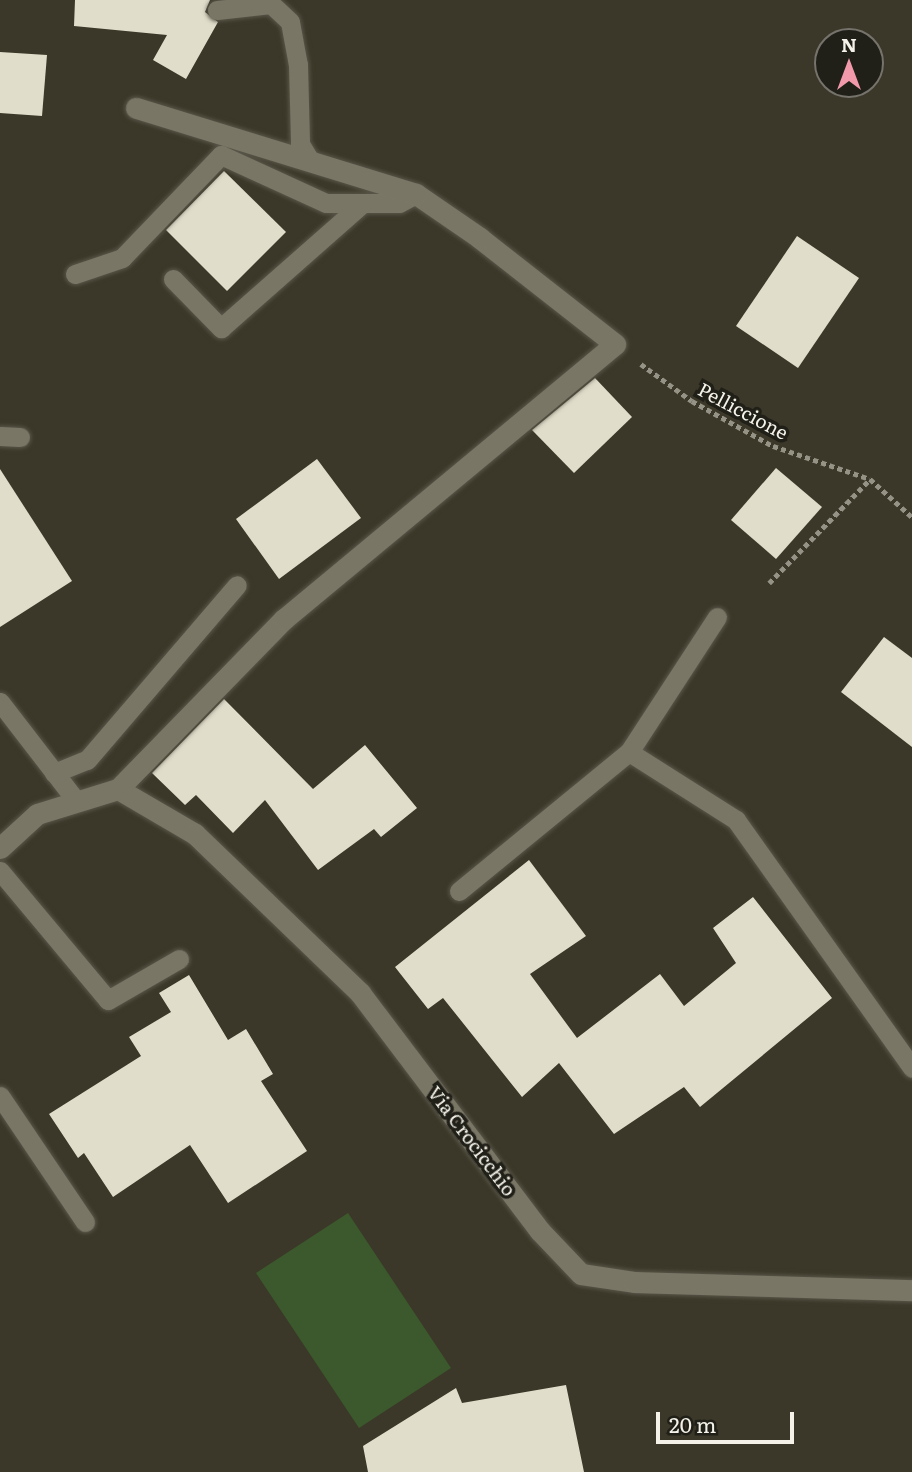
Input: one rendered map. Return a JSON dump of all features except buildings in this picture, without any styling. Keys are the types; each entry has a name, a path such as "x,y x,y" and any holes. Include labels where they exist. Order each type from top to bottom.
{"street":[{"path":"0,848 37,814 118,789 284,619 615,344 480,238 416,194 136,108"},
{"name":"Via Crocicchio","path":"118,789 195,834 360,993 540,1230 581,1274 635,1282 912,1290"}],"lane":[{"path":"217,10 271,4 290,22 298,65 300,144 311,162"},
{"path":"75,274 122,258 221,155 326,203 398,203 416,194"},
{"path":"173,279 221,328 363,203"},
{"path":"54,772 87,760 237,585"},
{"path":"460,891 629,752 717,617"},
{"path":"0,702 77,802"},
{"path":"629,752 736,820 912,1068"},
{"path":"0,871 108,1000 179,959"},
{"path":"0,1096 85,1222"}],"path":[{"name":"Pelliccione","path":"615,344 692,401 773,446 870,479"},
{"path":"769,583 870,479 912,517"}],"green space":[{"path":"348,1213 451,1368 359,1428 256,1273"}]}
